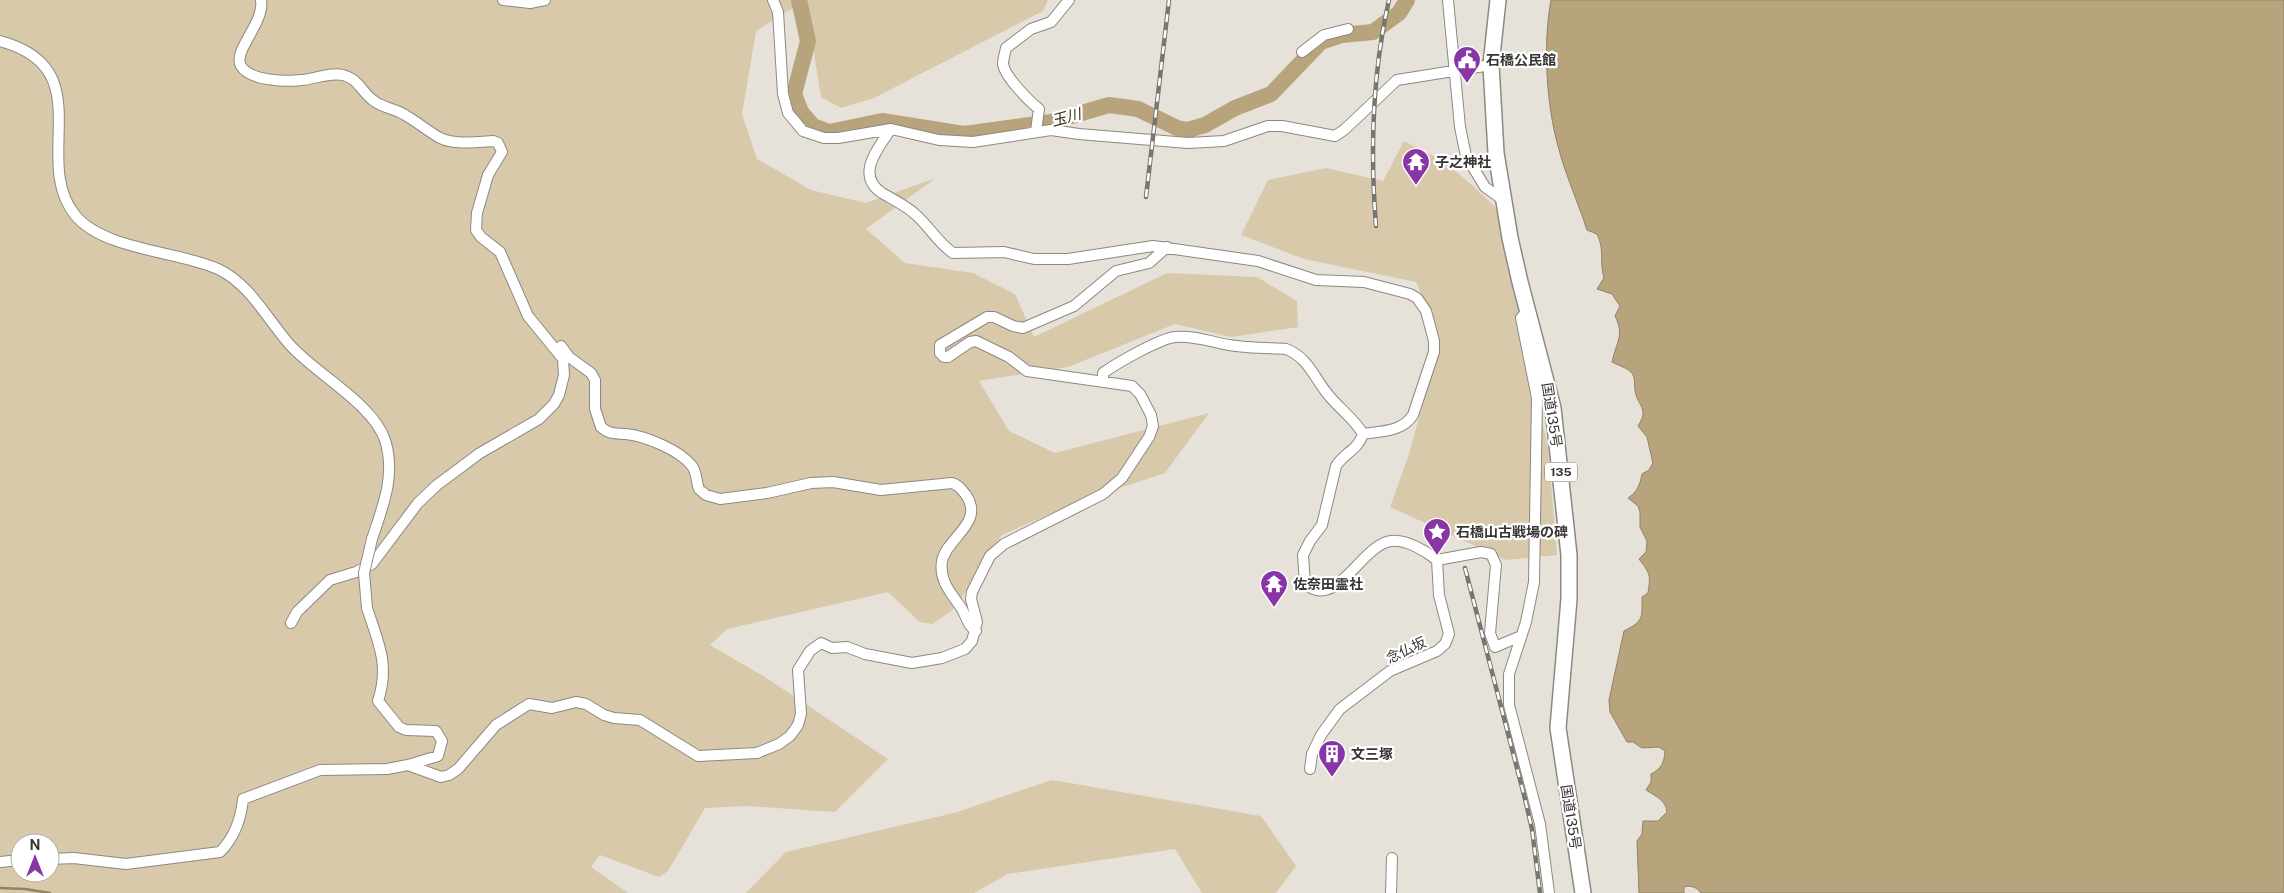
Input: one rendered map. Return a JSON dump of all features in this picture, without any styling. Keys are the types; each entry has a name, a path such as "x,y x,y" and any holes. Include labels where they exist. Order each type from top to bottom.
{"highway":[{"name":"国道135号","path":"1498,0 1491,61 1492,116 1503,200 1527,311 1553,408 1569,555 1569,599 1558,728 1583,893"}],"street":[{"path":"261,0 261,13 258,22 240,55 239,62 243,69 249,73 278,80 302,80 342,75 358,84 373,101 404,114 440,138 449,141 498,143 502,152 488,175 476,213 476,230 480,237 500,252 528,316 552,344 565,365 562,387 554,404 539,419 480,453 441,482 418,503 372,564 356,572 330,580 297,612 291,623"},
{"path":"503,0 530,3 545,0"},
{"path":"773,0 778,12 785,104 798,127 810,135 824,138 838,138 891,129 939,140 974,142 1051,130 1188,143 1224,141 1268,126 1282,126 1335,136 1350,125 1397,80 1454,72 1491,61"},
{"path":"1036,131 1039,109 1027,98 1006,71 1003,64 1006,48 1031,29 1051,22 1069,0"},
{"path":"1448,0 1454,72 1466,156 1485,187 1503,200"},
{"path":"1302,52 1324,35 1348,29"},
{"path":"0,41 27,51 44,67 53,83 59,100 58,165 61,187 75,216 101,235 216,268 235,278 290,345 361,406 374,421 384,438 390,470 388,491 372,539 364,573 367,608 384,660 384,675 378,701 399,727 406,730 430,729 436,731 440,736 442,747 438,756 408,765 387,769 320,770 243,799 242,810 233,836 220,852 126,864 74,858 60,859"},
{"path":"891,129 872,158 870,169 873,185 881,192 907,206 953,253 1004,252 1034,259 1068,259 1152,246 1258,261 1277,265 1316,280 1364,282 1417,298 1426,311 1434,341 1434,352 1413,415 1408,423 1399,428 1363,434"},
{"path":"408,765 441,777 449,775 458,769 496,726 517,710 529,704 546,708 576,702 586,704 604,715 614,718 640,720 698,756 757,753 779,744 790,736 798,725 801,714 798,670 810,652 821,643 832,648 846,647 865,654 912,663 942,658 960,652 972,641 976,631 977,622 971,599 972,592 990,556 1004,544 1104,494 1122,478 1152,432 1151,415 1140,394 1132,386 1103,380 1027,371 1009,357 976,341 970,342 948,357 942,355 938,349 943,342 980,319 994,317 1013,326 1023,328 1074,306 1116,271 1149,263 1166,248"},
{"path":"1527,311 1521,318 1537,398 1534,582 1531,602 1512,661 1508,697 1540,824 1549,893"},
{"path":"1103,380 1103,373 1112,367 1166,340 1176,337 1199,338 1230,346 1286,349 1306,361 1326,392 1357,424 1363,434 1360,443 1339,460 1336,466 1322,525 1310,541 1303,555 1305,584 1311,589 1322,591 1332,589 1379,546 1390,541 1400,541 1414,546 1437,560 1481,552 1491,554 1496,565 1490,633 1494,646 1521,636"},
{"path":"552,344 560,345 569,357 591,373 596,380 595,409 601,427 613,434 626,434 656,442 677,454 693,466 698,489 712,498 748,496 811,483 833,482 880,490 952,483 960,486 968,498 971,515 969,522 944,554 942,574 944,583 962,608 971,629 976,631"},
{"name":"念仏坂","path":"1310,769 1312,754 1321,735 1340,709 1390,671 1437,651 1446,644 1449,634 1439,595 1437,560"},
{"path":"1391,893 1392,858"}],"shaded area":[{"path":"0,0 1048,0 1043,11 874,98 841,108 821,97 810,28 801,3 756,31 742,114 757,159 811,190 866,203 936,178 866,229 905,263 973,273 1015,294 1034,337 1167,273 1257,277 1297,301 1298,327 1231,337 1175,324 1068,367 979,381 1009,431 1055,453 1209,413 1165,473 1074,503 1002,535 955,608 933,624 920,622 888,592 727,629 710,645 765,677 888,759 835,812 749,806 705,808 668,871 659,877 600,855 591,867 628,893 0,893"},
{"path":"1551,0 2284,0 2284,893 1701,893 1689,886 1684,887 1684,893 1639,893 1637,841 1642,834 1643,821 1658,821 1667,812 1665,804 1646,790 1651,782 1651,774 1662,765 1665,751 1659,747 1642,748 1633,742 1627,742 1610,712 1609,700 1624,631 1635,624 1640,618 1642,614 1642,597 1648,593 1649,574 1639,559 1646,552 1647,541 1640,527 1638,506 1628,498 1638,488 1642,474 1649,470 1653,463 1647,437 1638,426 1643,411 1636,395 1633,375 1628,370 1612,362 1620,334 1615,316 1620,306 1612,294 1597,289 1604,278 1599,240 1597,234 1587,230 1564,167 1554,129 1547,73 1547,35"},
{"path":"1404,141 1443,161 1472,185 1495,207 1506,229 1511,278 1548,448 1557,555 1506,560 1390,507 1408,457 1432,371 1429,310 1416,282 1304,259 1241,235 1268,180 1326,168 1383,181"},
{"path":"1052,780 1261,816 1296,866 1276,893 1202,893 1175,849 1008,874 974,893 746,893 786,852 954,813"}],"waterway":[{"name":"玉川","path":"799,0 808,41 794,94 801,112 813,126 829,132 882,121 964,134 1051,122 1109,105 1138,109 1177,128 1188,130 1205,125 1235,108 1271,94 1321,42 1342,35 1373,32 1399,13 1407,0"},
{"path":"0,888 50,893"}],"railway":[{"path":"1146,197 1169,0"},
{"path":"1376,226 1373,169 1374,113 1379,56 1389,0"},
{"path":"1465,568 1532,829 1540,893"}],"place":[{"name":"石橋公民館","path":"1467,84"},
{"name":"子之神社","path":"1416,186"},
{"name":"石橋山古戦場の碑","path":"1437,556"},
{"name":"佐奈田霊社","path":"1274,608"},
{"name":"文三塚","path":"1332,778"}]}
